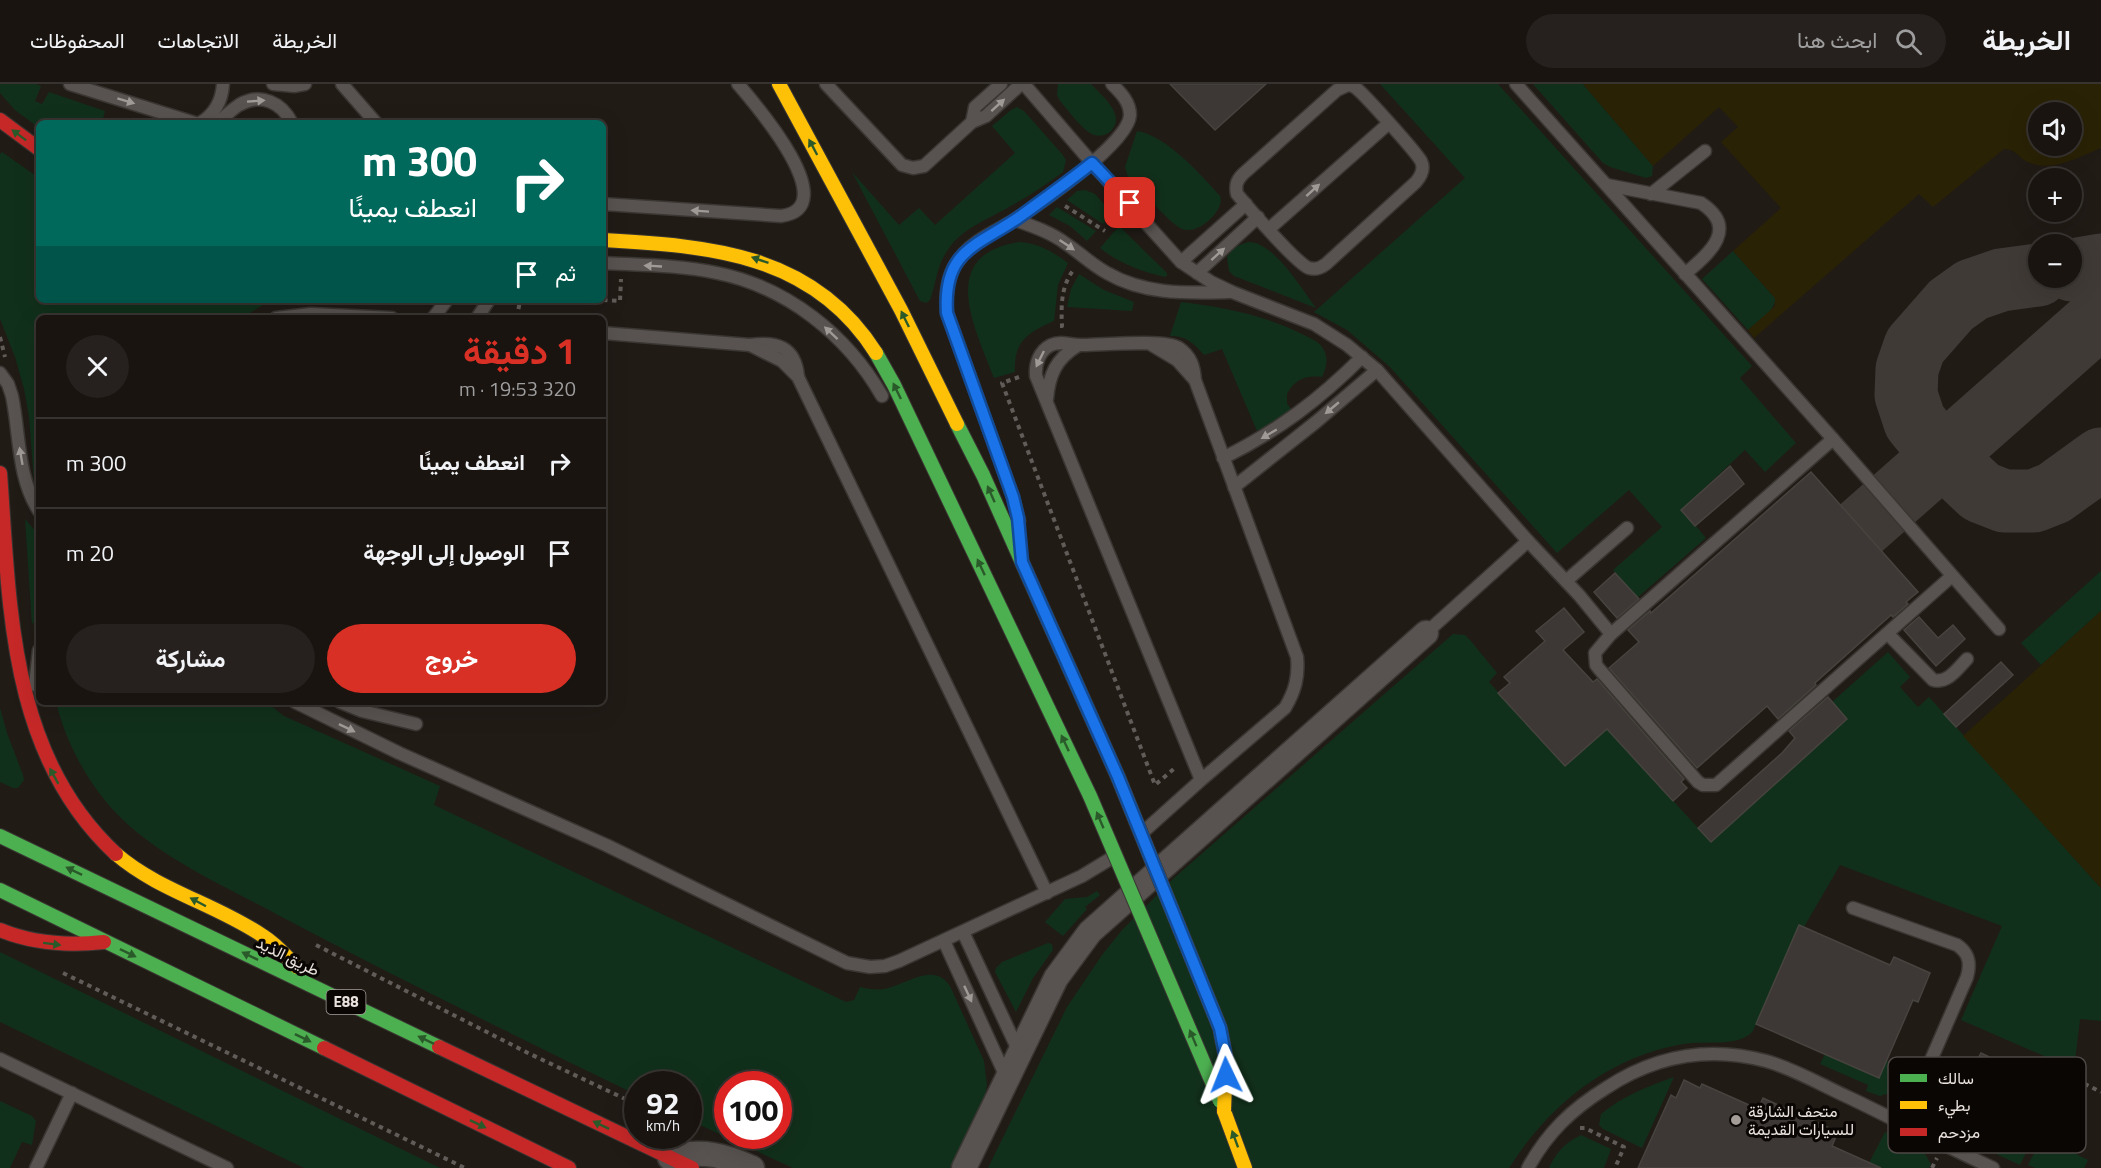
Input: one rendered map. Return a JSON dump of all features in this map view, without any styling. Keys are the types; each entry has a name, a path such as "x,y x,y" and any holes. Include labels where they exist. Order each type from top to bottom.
{"highway":[{"path":"779,84 901,310 983,475 1118,777 1220,1028 1226,1059 1224,1111"},
{"path":"0,120 36,147"},
{"path":"606,240 696,247 728,251 759,259 798,277 816,289 839,308 860,331 878,357 894,385 1090,796 1224,1111 1245,1168"},
{"path":"0,473 14,643 19,675 35,734 60,785 81,816 110,848 129,864 262,935 289,958 311,985"},
{"name":"طريق الذيد","path":"0,836 692,1168"},
{"path":"0,890 569,1168"},
{"path":"0,930 47,944 106,942"}],"street":[{"path":"964,1168 1056,978 1090,932 1426,633"},
{"path":"670,1158 700,1152 715,1154 752,1168"}],"lane":[{"path":"70,84 185,120"},
{"path":"204,120 214,111 219,102 223,84"},
{"path":"281,85 305,84"},
{"path":"342,84 373,120"},
{"path":"606,204 781,216 795,212 804,200 804,184 766,118 738,84"},
{"path":"826,84 902,165 913,168 924,166 972,122 986,116 1027,85 1092,163 1181,262 1232,292 1314,324 1377,370 1611,634"},
{"path":"972,122 975,107 1001,84"},
{"path":"1022,562 1018,518 1013,497 947,313 948,283 953,269 967,249 1049,196 1092,163 1122,135 1130,116 1126,100 1112,84"},
{"path":"1516,84 1999,629"},
{"path":"1348,85 1358,90 1388,124 1422,162 1421,177 1320,268 1306,267 1237,194 1238,179 1342,86 1348,85"},
{"path":"220,120 238,105 256,99 276,104 286,111 290,120"},
{"path":"1269,229 1388,124"},
{"path":"1651,194 1705,151"},
{"path":"1607,185 1701,203 1709,209 1716,217 1719,237 1714,247 1685,274"},
{"path":"1181,262 1246,204"},
{"path":"1197,273 1258,217"},
{"path":"1014,220 1049,233 1105,272 1137,286 1179,293 1232,292"},
{"path":"606,263 683,268 719,273 745,281 791,302 831,331 850,350 886,403"},
{"path":"435,315 445,303"},
{"path":"290,315 348,315"},
{"path":"606,333 750,345 773,343 784,348 792,356 797,366 798,377 1047,893"},
{"path":"300,705 388,748 606,845 847,963 870,967 885,966 1047,893 1108,861 1285,708 1292,696 1298,670 1292,644 1195,380 1177,360 1152,345 1077,346 1059,342 1040,355 1035,369 1201,780"},
{"path":"1046,400 1051,373 1062,357 1077,346"},
{"path":"1223,458 1277,429 1307,408 1362,357"},
{"path":"1234,487 1309,428 1377,370"},
{"path":"0,373 8,384 12,396 25,480 36,506"},
{"path":"898,427 920,440"},
{"path":"1833,439 1611,634 1597,648 1596,665 1698,782 1710,786 1721,782 1952,576"},
{"path":"1566,581 1627,528"},
{"path":"1426,633 1528,541"},
{"path":"1888,634 1934,680 1948,678 1967,659"},
{"path":"35,734 33,701 36,676"},
{"path":"348,705 416,724"},
{"path":"1852,908 1957,945 1968,956 1970,963 1967,977 1932,1057"},
{"path":"963,932 1019,1052"},
{"path":"944,941 1007,1079"},
{"path":"1528,1168 1554,1129 1573,1110 1625,1075 1659,1061 1695,1054 1732,1054 1768,1062 1888,1117"},
{"path":"0,1059 227,1168"},
{"path":"36,1168 72,1092"},
{"path":"1952,1153 1971,1164 1993,1168"}],"path":[{"path":"1049,196 1105,231"},
{"path":"1051,329 1062,326 1061,304 1066,281 1083,256"},
{"path":"606,300 620,301 622,264"},
{"path":"0,337 8,384"},
{"path":"1021,376 1002,382 1155,784 1191,755"},
{"path":"315,945 528,1053 624,1098"},
{"path":"53,968 465,1168"},
{"path":"2086,1084 2101,1092"},
{"path":"1585,1128 1624,1147 1615,1168"}],"green space":[{"path":"0,84 36,84 41,86 35,101 42,104 49,92 105,111 103,120 36,120 36,126 15,110 0,93"},
{"path":"1058,84 1091,84 1106,99 1114,112 1115,125 1111,131 1099,136 1085,129 1060,101 1057,95"},
{"path":"1380,84 1498,84 1752,366 1740,378 1796,443 1765,472 1745,450 1682,509 1706,538 1637,598 1613,570 1662,527 1629,490 1557,553 1389,366 1347,330 1314,312 1465,178"},
{"path":"1533,84 1583,84 1653,166 1652,176 1646,178 1603,163"},
{"path":"1017,107 1024,111 1062,154 1066,160 1063,172 955,241 942,260 930,300 926,303 920,301 852,172 899,225 919,208 935,225 1015,153 992,126"},
{"path":"1137,131 1160,140 1171,148 1193,167 1220,196 1219,208 1208,221 1194,229 1180,228 1128,177 1125,167"},
{"path":"2,152 36,176 36,303 271,303 246,315 36,315 36,488 24,389 15,357 0,319 0,154"},
{"path":"1085,190 1095,194 1112,213 1103,224 1067,200 1077,191"},
{"path":"1057,207 1096,231 1087,241 1070,226 1049,215"},
{"path":"1119,226 1167,273 1167,276 1156,275 1131,266 1100,248"},
{"path":"1019,242 1045,249 1068,263 1058,285 1054,321 1037,329 1024,339 1017,352 1015,372 994,378 972,316 968,296 970,278 977,262 993,250"},
{"path":"1250,242 1269,250 1278,258 1316,308 1234,276 1229,271 1227,257 1237,247"},
{"path":"1733,251 1775,298 1769,312 1748,330 1702,279"},
{"path":"1079,274 1104,290 1134,302 1132,311 1067,307 1071,289"},
{"path":"1181,302 1228,309 1258,317 1288,327 1313,339 1326,354 1326,365 1322,377 1306,378 1297,382 1287,394 1287,403 1292,411 1257,431 1222,349 1204,355 1189,341 1181,337 1170,336"},
{"path":"25,519 36,532 36,619 32,625"},
{"path":"2101,571 2101,611 2041,665 2021,643"},
{"path":"1453,634 1465,635 1470,640 1497,673 1489,682 1565,766 1607,729 1711,842 1847,719 1832,702 1888,652 1910,677 1900,687 1918,707 1929,697 2101,888 2101,1021 2080,1019 2075,1057 2046,1057 1961,1020 2002,926 1840,865 1804,927 1799,925 1753,1031 1739,1040 1730,1042 1692,1043 1656,1050 1606,1072 1583,1087 1562,1105 1525,1145 1509,1168 988,1168 1067,1007 1122,930 1175,877"},
{"path":"57,705 270,705 284,716 440,786 434,805 846,1002 854,1000 860,987 884,989 922,976 938,976 945,980 951,988 984,1061 987,1085 985,1096 950,1168 793,1168 752,1149 792,1149 792,1071 714,1071 714,1132 702,1126 702,1071 624,1071 624,1089 366,961 213,881 151,843 133,829 106,801 87,775 72,747"},
{"path":"0,708 23,775 24,780 18,788 0,782"},
{"path":"1097,891 1100,895 1085,907 1087,909 1063,936 1045,922 1065,899 1087,897"},
{"path":"1048,943 1052,944 1053,950 1033,978 1016,1012 995,972 996,968 1002,962"},
{"path":"0,952 440,1168 304,1168 0,1022"},
{"path":"1825,1054 1879,1078 1886,1061 1888,1062 1888,1094 1880,1096 1866,1091 1868,1085 1820,1064"},
{"path":"1674,1077 1642,1148 1599,1125 1601,1114 1617,1102"},
{"path":"0,1101 32,1116 36,1121 32,1145 22,1142 10,1168 0,1168"},
{"path":"1885,1132 1888,1134 1888,1153 1925,1153 1931,1164 1929,1168 1881,1168 1869,1163"},
{"path":"1581,1135 1611,1149 1604,1168 1549,1168 1562,1148"},
{"path":"1994,1153 2026,1153 2020,1165"},
{"path":"2034,1153 2074,1153 2088,1160 2084,1168 2035,1168 2028,1165"}],"sand":[{"path":"1583,84 2101,84 2101,148 2082,156 2082,102 2028,102 2028,156 2081,156 2047,166 2028,162 2014,152 2004,149 1933,207 1919,194 1754,338 1748,330 1775,306 1775,298 1733,251 1781,208 1721,142 1738,127 1719,107 1653,166"},
{"path":"2101,611 2101,888 1963,736"}],"building":[{"path":"1170,84 1266,84 1215,130"},
{"path":"1730,466 1744,484 1695,526 1681,510"},
{"path":"1811,472 1918,592 1906,602 1908,604 1893,617 1891,615 1778,719 1767,706 1697,768 1609,668 1639,642 1628,630 1650,611 1651,613"},
{"path":"1615,573 1639,599 1617,618 1594,592"},
{"path":"1564,608 1584,632 1563,650 1593,682 1597,679 1684,779 1681,782 1687,788 1673,801 1607,729 1565,766 1498,693 1510,683 1504,677 1545,641 1536,631"},
{"path":"1919,617 1938,638 1953,625 1965,639 1936,666 1904,630"},
{"path":"2001,662 2013,675 1956,727 1944,714"},
{"path":"1828,697 1847,719 1711,842 1698,828 1782,753 1795,738 1789,731"},
{"path":"1799,925 1890,965 1894,957 1930,973 1918,1002 1913,1000 1879,1078 1756,1024"},
{"name":"متحف الشارقة للسيارات القديمة","path":"1684,1080 1700,1088 1702,1084 1758,1109 1763,1098 1838,1132 1832,1146 1881,1168 1638,1168 1671,1095 1676,1098"}],"taxiway":[{"path":"2082,268 2101,265"},
{"path":"2028,276 2001,280 1972,290 1951,305 1915,346 1907,369 1906,395 1915,422 1943,456 1981,492 2004,501 2034,501 2054,493 2101,459"},
{"path":"1861,528 2101,316"}],"traffic: fast":[{"path":"876,353 894,385 1090,796"},
{"path":"957,424 983,475 1118,777"},
{"path":"1090,796 1220,1101"},
{"path":"0,836 439,1047"},
{"path":"0,890 324,1048"}],"traffic: slow":[{"path":"779,84 901,310 957,424"},
{"path":"606,240 682,246 719,252 756,261 790,275 822,294 851,320 876,353"},
{"path":"1118,777 1220,1028 1226,1059 1224,1111"},
{"path":"116,854 150,878 263,936 277,946 297,967"},
{"path":"1224,1111 1245,1168"}],"traffic: jam":[{"path":"0,120 36,147"},
{"path":"0,473 13,627 22,677 35,726 54,772 81,815 116,854"},
{"path":"0,930 51,943 104,942"},
{"path":"439,1047 692,1168"},
{"path":"324,1048 569,1168"}],"place":[{"name":"متحف الشارقة للسيارات القديمة","path":"1736,1120"}],"route":[{"path":"1130,203 1092,163 1032,208 967,249 959,258 948,283 947,313 1013,497 1018,518 1022,562 1118,777 1220,1028 1226,1059 1226,1075"}]}
